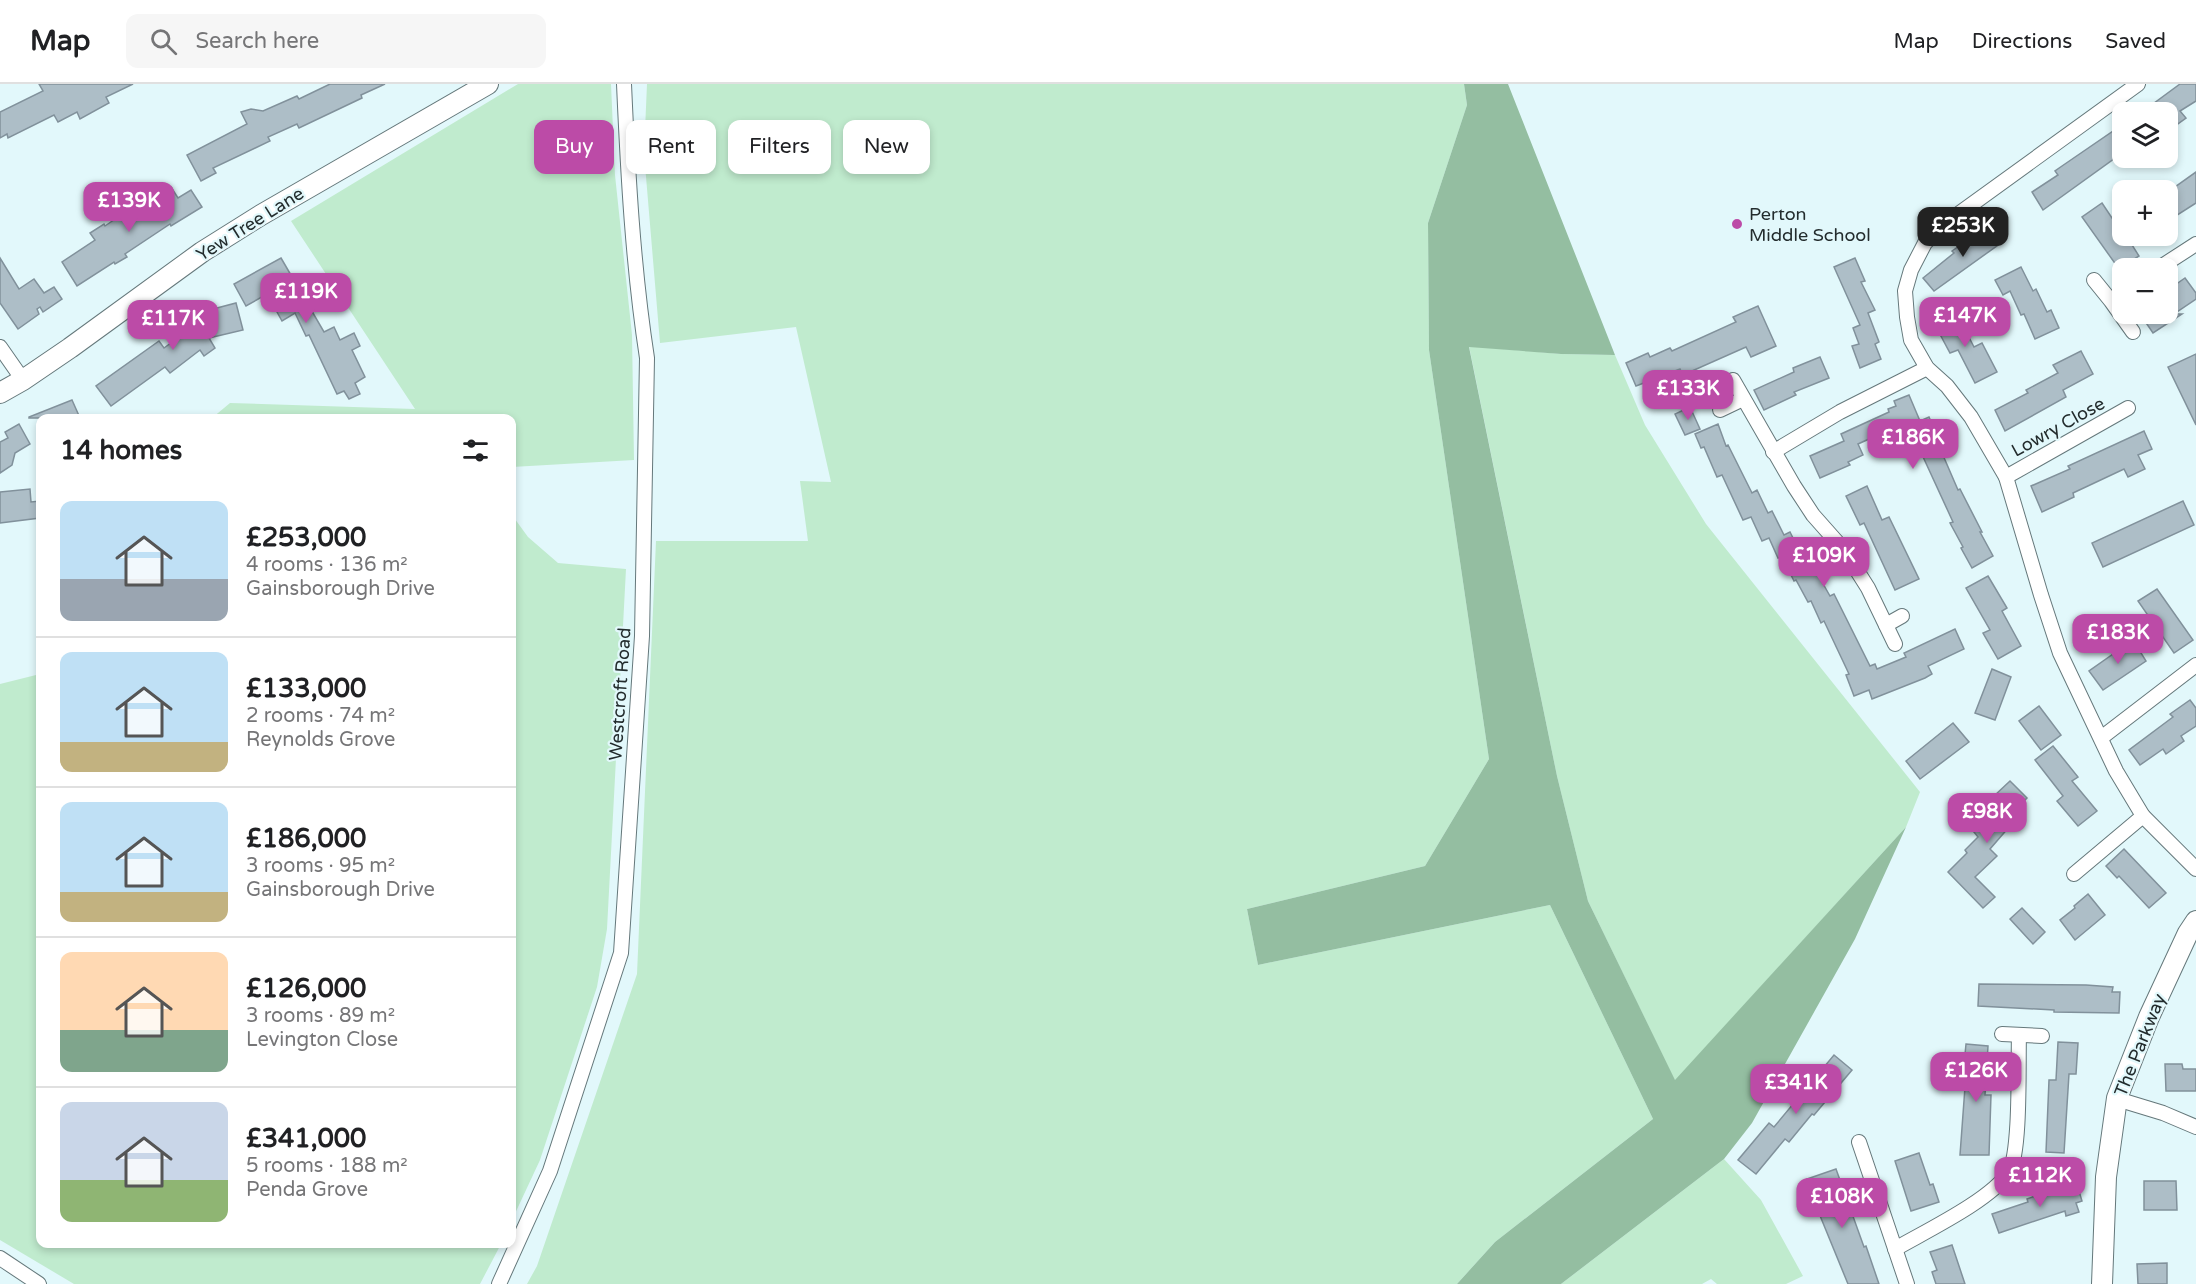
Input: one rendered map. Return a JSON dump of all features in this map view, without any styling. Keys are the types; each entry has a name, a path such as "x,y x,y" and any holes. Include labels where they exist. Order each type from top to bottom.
{"street":[{"name":"Yew Tree Lane","path":"0,393 23,380 202,252 488,84"},
{"name":"Westcroft Road","path":"516,1246 550,1171 621,954 642,636 647,358 629,181 624,84"},
{"path":"2138,84 1946,223 1925,243 1911,270 1905,291 1911,340 1927,369 1947,386 1971,417 2006,477 2060,653 2116,771 2143,816 2196,869"},
{"path":"2174,258 2196,244"},
{"path":"2094,280 2112,293"},
{"path":"2129,324 2133,332"},
{"path":"0,347 23,380"},
{"path":"1773,452 1839,412 1927,369"},
{"path":"1733,380 1773,452 1813,515 1844,550 1868,588 1895,644"},
{"path":"1720,410 1743,399"},
{"name":"Lowry Close","path":"2006,477 2128,408"},
{"path":"1886,625 1902,616"},
{"path":"2102,738 2196,665"},
{"path":"2074,874 2143,816"},
{"name":"The Parkway","path":"2102,1284 2106,1177 2117,1099 2149,1017 2196,921"},
{"path":"2002,1034 2042,1036"},
{"path":"1895,1249 1982,1198 2010,1171 2016,1150 2019,1035"},
{"path":"2117,1099 2163,1113 2196,1127"},
{"path":"1858,1142 1907,1284"},
{"name":"Westcroft Road","path":"499,1284 515,1248"},
{"path":"0,1258 39,1284"}],"green space":[{"path":"518,84 611,84 613,120 534,120 534,174 614,174 614,152 632,335 634,460 516,467 516,414 217,414 230,403 415,409 291,221"},
{"path":"647,84 1464,84 1467,105 1428,223 1429,350 1489,759 1425,866 1247,909 1258,965 1550,905 1653,1119 1495,1242 1457,1284 527,1284 537,1266 637,974 656,541 808,541 800,481 831,482 796,327 660,343 646,174 716,174 716,120 645,120"},
{"path":"1464,84 1508,84 1615,355 1561,354 1469,347 1557,776 1588,901 1675,1080 1906,827 1855,939 1752,1123 1724,1159 1561,1284 1457,1284 1495,1242 1653,1119 1550,905 1258,965 1247,909 1425,866 1489,759 1429,350 1428,223 1467,105"},
{"path":"1469,346 1561,354 1615,355 1645,425 1706,524 1920,792 1906,827 1675,1081 1588,901 1557,776"},
{"path":"516,520 528,537 558,563 626,569 607,929 597,987 540,1160 516,1211"},
{"path":"36,675 36,1248 499,1248 480,1284 74,1284 0,1240 0,684"},
{"path":"1724,1159 1761,1200 1803,1276 1786,1284 1717,1284 1711,1279 1702,1284 1561,1284"}],"building":[{"path":"39,84 133,84 106,97 109,103 80,119 77,112 58,122 54,115 8,138 7,134 0,138 0,112 43,91"},
{"path":"330,84 385,84 361,95 362,98 299,128 297,124 268,137 270,141 213,168 216,173 201,181 187,155 247,124 241,112 251,109 263,111 297,96 299,99"},
{"path":"2180,84 2196,84 2196,101 2180,111 2186,118 2178,124 2178,102 2156,102"},
{"path":"2112,132 2112,160 2043,210 2032,192 2058,175 2055,171"},
{"path":"2196,172 2196,203 2178,215 2178,185"},
{"path":"171,187 178,198 191,190 202,207 171,226 170,224 125,254 127,257 115,264 114,262 77,286 62,262 95,240 90,233 104,224 105,226 137,204 139,207"},
{"path":"2102,203 2112,218 2112,246 2133,246 2139,256 2112,259 2082,217"},
{"path":"1989,225 2001,243 1934,291 1923,278 1954,253 1952,251"},
{"path":"0,258 19,289 34,279 44,293 54,287 62,299 43,312 40,307 37,309 39,314 18,329 0,303"},
{"path":"281,258 324,332 334,327 340,340 354,333 360,346 352,350 365,377 355,383 360,394 349,399 344,391 337,394 309,335 306,336 295,313 282,321 267,294 246,306 234,284"},
{"path":"1855,258 1865,281 1861,282 1875,310 1868,313 1879,342 1875,344 1881,359 1860,368 1852,346 1859,344 1853,328 1860,325 1834,267"},
{"path":"2021,267 2033,291 2036,289 2047,312 2051,310 2059,328 2035,339 2010,291 2003,295 1995,280"},
{"path":"2185,278 2196,293 2196,299 2178,311 2178,283"},
{"path":"236,303 243,330 209,338 215,348 204,356 200,350 170,373 165,367 111,406 96,386 159,341 164,348 187,331 182,323 198,313"},
{"path":"1758,306 1776,346 1751,357 1746,347 1683,375 1680,369 1636,386 1626,363 1648,353 1650,357 1670,348 1672,351 1736,322 1733,317"},
{"path":"1956,312 1974,347 1982,343 1997,372 1975,383 1958,350 1950,353 1934,323"},
{"path":"2147,324 2167,324 2153,333"},
{"path":"2081,351 2093,374 2063,390 2066,397 2005,431 1995,410 2028,393 2026,390 2058,373 2053,365"},
{"path":"2196,354 2196,425 2168,367"},
{"path":"1820,357 1829,378 1794,392 1796,395 1764,410 1754,390 1794,372 1793,368"},
{"path":"1909,395 1920,421 1929,417 1958,490 1960,489 1993,556 1972,568 1961,548 1963,547 1950,523 1953,522 1907,422 1858,444 1863,455 1848,462 1850,465 1820,478 1810,456 1844,441 1841,434 1889,412 1888,409 1896,406 1894,401"},
{"path":"72,400 78,414 37,414"},
{"path":"1690,407 1700,429 1685,435 1675,414"},
{"path":"19,424 30,444 15,453 12,465 0,473 0,442 8,438 5,432"},
{"path":"1718,424 1726,446 1728,445 1752,493 1757,490 1768,513 1772,511 1784,535 1790,532 1800,552 1804,550 1830,596 1834,594 1870,666 1875,664 1877,669 1906,657 1904,653 1955,629 1964,649 1928,666 1932,674 1925,678 1872,699 1869,690 1854,696 1846,675 1849,674 1824,621 1821,623 1811,601 1808,602 1796,580 1794,581 1782,557 1778,558 1769,538 1762,541 1751,517 1743,520 1722,475 1717,477 1704,447 1701,448 1695,434"},
{"path":"2144,431 2152,449 2138,455 2145,469 2128,477 2124,469 2073,493 2074,497 2042,512 2031,486"},
{"path":"1867,486 1882,520 1889,517 1919,579 1895,590 1864,523 1860,525 1846,496"},
{"path":"30,489 31,502 36,501 36,518 0,523 0,492"},
{"path":"2183,501 2194,525 2103,567 2092,543"},
{"path":"1988,576 2007,608 2002,611 2021,646 1998,659 1983,633 1990,630 1966,588"},
{"path":"2157,589 2193,640 2174,653 2138,601"},
{"path":"2133,640 2146,661 2103,690 2089,671"},
{"path":"1992,669 2011,677 1995,720 1975,713"},
{"path":"2190,700 2196,708 2196,726 2181,736 2184,741 2166,754 2163,749 2140,765 2129,750 2173,717 2170,714"},
{"path":"2039,706 2061,735 2041,750 2019,721"},
{"path":"1953,723 1969,742 1920,779 1906,761"},
{"path":"2053,746 2078,777 2072,781 2097,811 2078,826 2057,801 2063,796 2035,760"},
{"path":"2010,781 2027,798 2011,814 2016,819 1990,849 1997,856 1975,877 1995,897 1983,908 1948,872 1967,853 1965,850 1978,837 1974,832 1986,821 1982,817 1999,801 1994,796"},
{"path":"2124,849 2166,893 2149,908 2119,876 2117,878 2106,866"},
{"path":"2088,894 2105,915 2075,940 2060,920"},
{"path":"2022,908 2045,932 2033,944 2010,919"},
{"path":"1979,984 2113,987 2112,992 2120,992 2119,1013 2054,1012 2054,1010 1978,1006"},
{"path":"2058,1042 2078,1043 2076,1074 2069,1074 2064,1153 2046,1152 2049,1080 2056,1080"},
{"path":"1966,1044 1988,1046 1985,1095 1991,1095 1989,1155 1960,1155"},
{"path":"1834,1055 1852,1070 1814,1115 1812,1114 1789,1142 1785,1139 1756,1174 1738,1160 1769,1123 1774,1127"},
{"path":"2165,1064 2182,1064 2183,1069 2196,1069 2196,1091 2166,1091"},
{"path":"1919,1153 1930,1185 1933,1184 1939,1202 1911,1211 1895,1161"},
{"path":"1836,1169 1879,1284 1848,1284 1814,1201 1807,1179"},
{"path":"2076,1181 2082,1201 2076,1203 2079,1212 2066,1216 2065,1211 1999,1233 1992,1214 2028,1202 2027,1199"},
{"path":"2144,1181 2176,1181 2177,1210 2144,1210"},
{"path":"1952,1245 1965,1284 1936,1284 1932,1272 1937,1270 1930,1252"},
{"path":"2167,1263 2167,1284 2138,1284 2137,1264"}],"place":[{"name":"Perton Middle School","path":"1737,224"}]}
